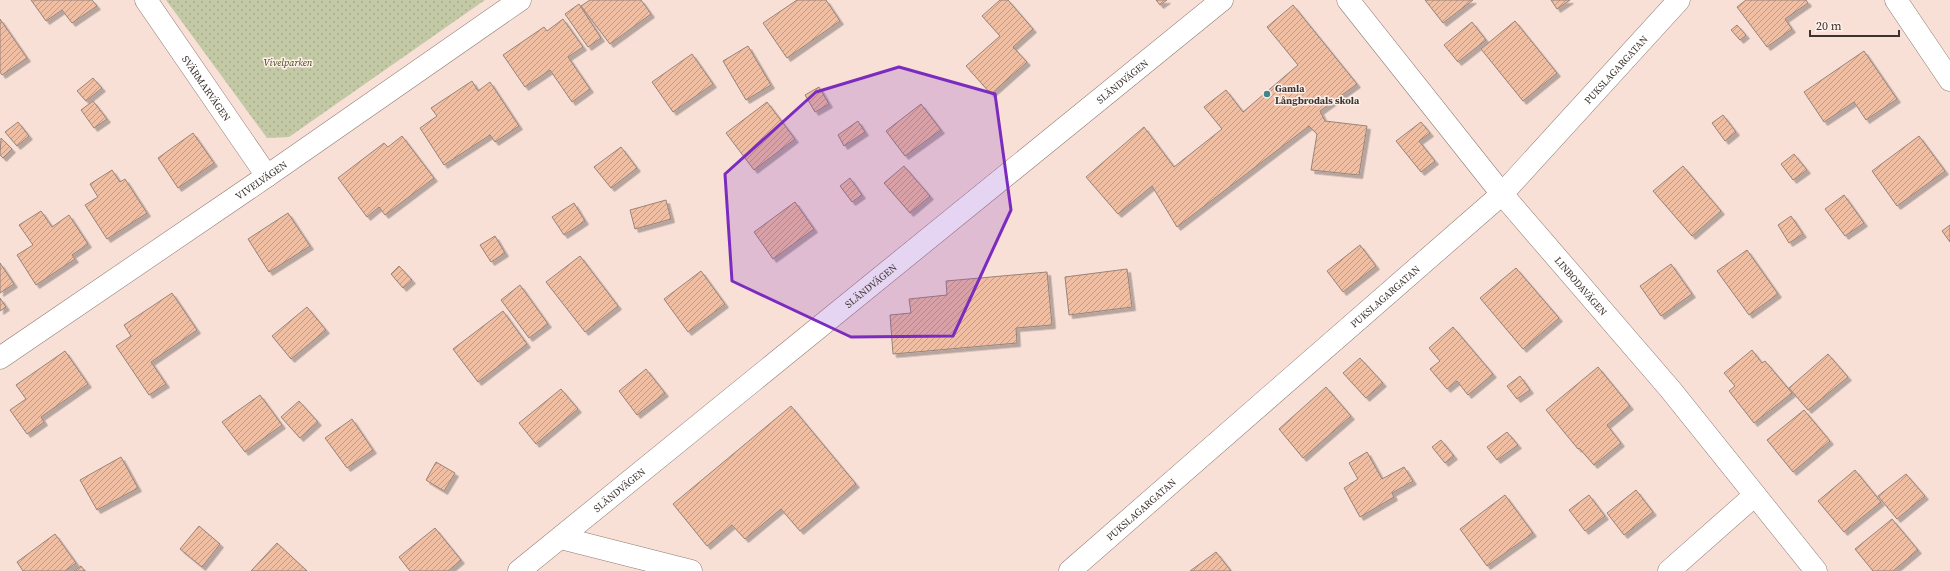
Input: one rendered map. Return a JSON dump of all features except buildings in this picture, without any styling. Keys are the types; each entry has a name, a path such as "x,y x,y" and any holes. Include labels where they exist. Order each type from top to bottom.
{"street":[{"name":"SVÄRMARVÄGEN","path":"146,0 268,176"},
{"name":"VIVELVÄGEN","path":"0,358 268,176 520,0"},
{"name":"SLÄNDVÄGEN","path":"519,571 1222,0"},
{"name":"LINBODAVÄGEN","path":"1348,0 1502,194 1670,389 1816,571"},
{"name":"PUKSLAGARGATAN","path":"1070,571 1502,194 1679,0"},
{"path":"1896,0 1950,80"},
{"path":"1669,571 1755,495"},
{"path":"561,538 691,571"}],"highlighted area":[{"path":"899,67 995,94 1011,210 953,336 851,337 732,281 725,174 816,92"}],"green space":[{"name":"Vivelparken","path":"166,0 485,0 289,137 267,138"}],"place":[{"name":"Gamla Långbrodals skola","path":"1267,94"}]}
